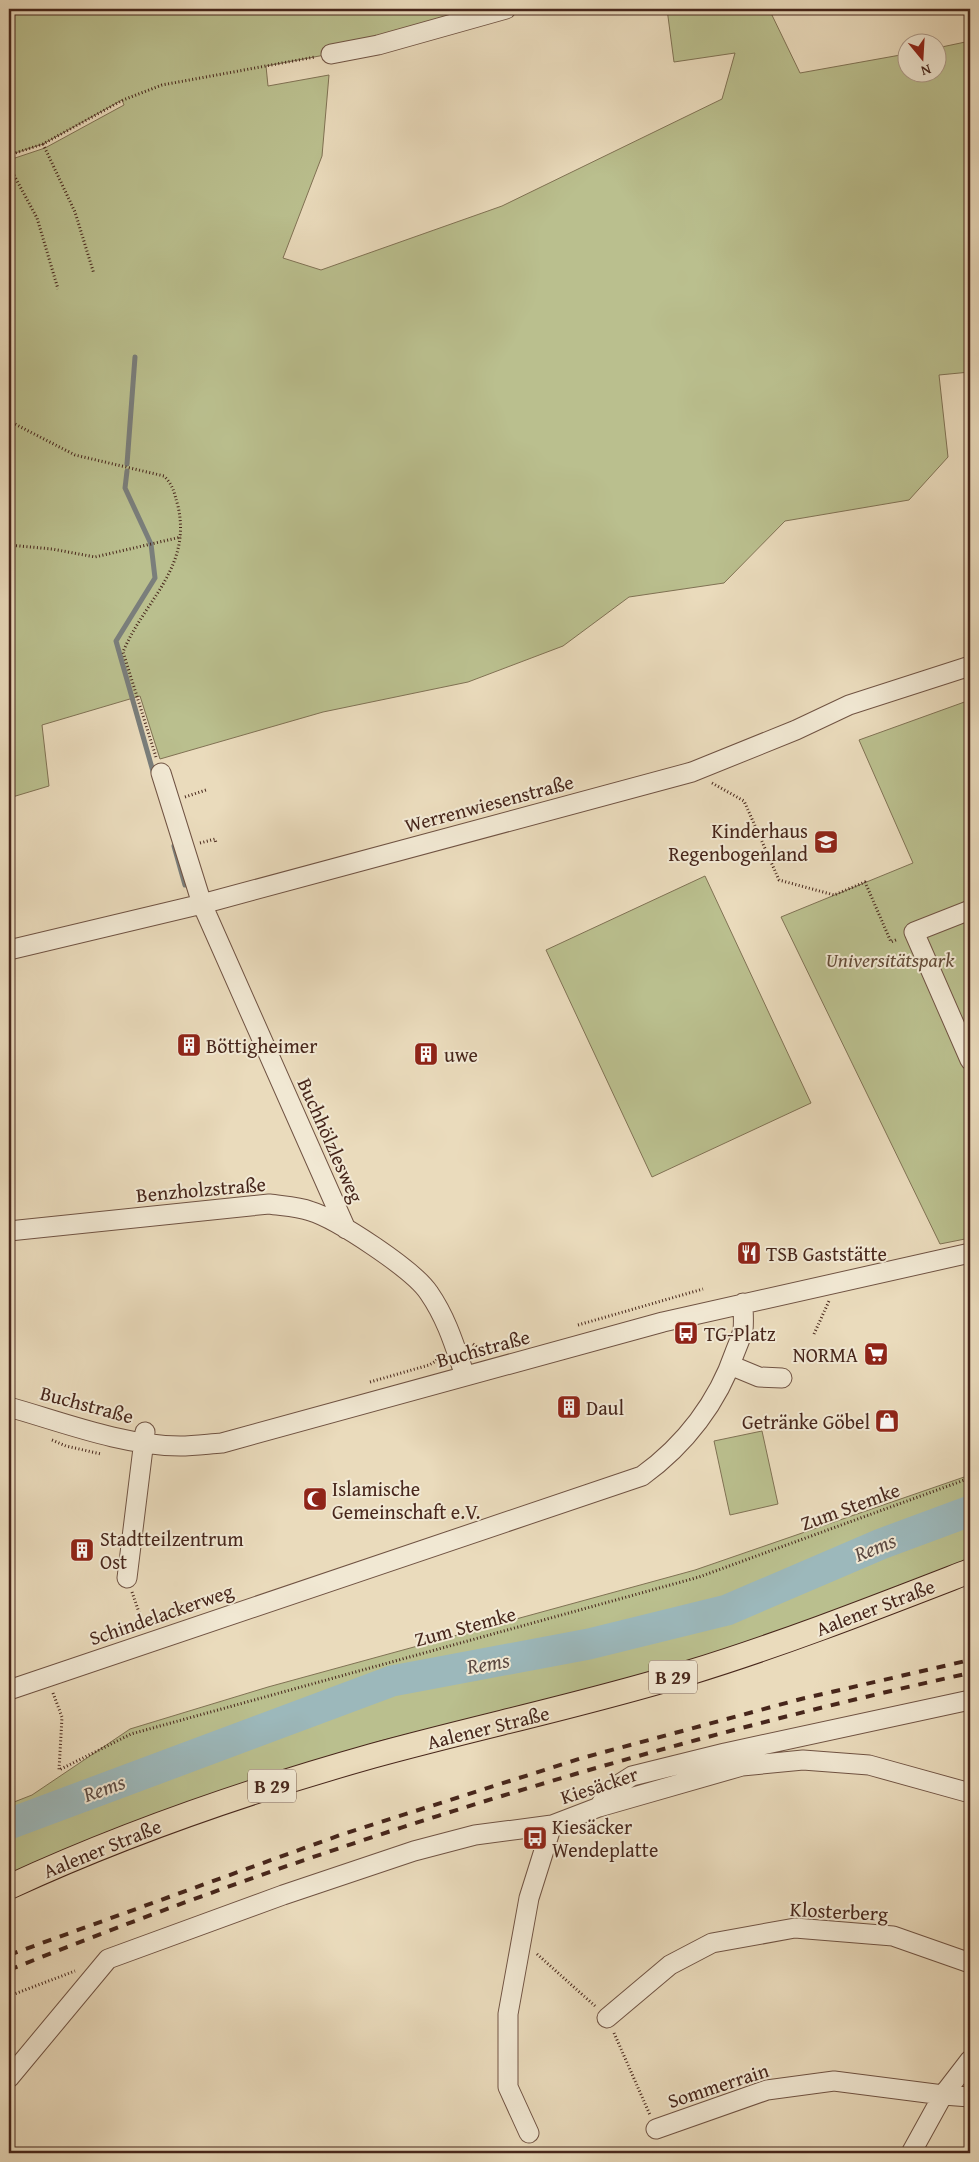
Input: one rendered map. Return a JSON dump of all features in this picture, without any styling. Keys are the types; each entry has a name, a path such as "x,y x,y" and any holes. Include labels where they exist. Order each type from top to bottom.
{"main road":[{"name":"Aalener Straße","path":"9,1888 174,1818 285,1782 374,1756 687,1674 799,1636 970,1571"}],"street":[{"path":"331,54 378,45 506,9"},
{"name":"Werrenwiesenstraße","path":"9,950 202,904 692,772 850,706 970,666"},
{"name":"Buchhölzlesweg","path":"161,773 202,904 346,1229"},
{"path":"970,910 914,932 970,1060"},
{"name":"Benzholzstraße","path":"9,1231 269,1204 310,1210 346,1229 391,1258 428,1290 447,1322 465,1376"},
{"name":"Buchstraße","path":"9,1406 101,1434 144,1437 179,1446 222,1443 663,1322 970,1253"},
{"name":"Schindelackerweg","path":"9,1690 149,1641 642,1476 661,1462 683,1441 708,1409 730,1365 743,1329 743,1303"},
{"path":"730,1365 759,1377 782,1378"},
{"path":"127,1578 144,1437"},
{"path":"599,1807 610,1790 632,1776 734,1751 970,1700"},
{"name":"Kiesäcker","path":"529,2133 508,2087 508,2014 529,1898 552,1825 599,1807 742,1766 803,1760 869,1765 970,1793"},
{"path":"9,2078 108,1959 283,1895 414,1851 475,1835 552,1825"},
{"name":"Klosterberg","path":"607,2018 670,1965 712,1942 795,1928 894,1936 970,1963"},
{"path":"911,2153 943,2095 970,2060"},
{"name":"Sommerrain","path":"656,2129 767,2090 834,2081 970,2097"}],"path":[{"path":"9,156 42,144 123,100 162,86 331,54"},
{"path":"42,144 75,212 94,274"},
{"path":"9,166 36,218 58,289"},
{"path":"9,421 75,455 164,476 172,484 180,515 181,537 176,561 158,594 127,642 123,652 161,773"},
{"path":"9,545 52,549 95,557 181,537"},
{"path":"692,772 744,801 779,880 834,895 865,882 891,942 914,932"},
{"path":"814,1334 837,1282"},
{"path":"576,1326 703,1289"},
{"path":"472,1344 478,1348 494,1349"},
{"path":"364,1384 429,1365 436,1361 439,1354"},
{"name":"Zum Stemke","path":"47,1676 62,1717 59,1770 132,1734 699,1577 970,1478"},
{"path":"127,1578 149,1641"},
{"path":"536,1945 537,1955 574,1985 607,2018 656,2129"},
{"path":"9,1996 108,1959"}],"green space":[{"path":"9,9 506,9 378,45 266,66 268,86 329,75 322,156 283,258 321,270 502,206 722,99 735,53 674,62 667,9 769,9 800,73 896,56 896,82 946,82 946,46 970,41 970,372 939,375 948,457 909,500 785,521 724,583 629,597 563,646 468,682 323,712 160,759 140,696 42,725 49,786 9,798 9,160 45,148 124,105 122,100 43,144 9,155"},
{"name":"Universitätspark","path":"970,700 970,1238 940,1244 781,917 913,863 859,740"},
{"path":"705,876 811,1103 652,1177 546,950"},
{"path":"762,1431 778,1504 730,1515 714,1441"},
{"path":"970,1475 970,1562 786,1633 636,1677 380,1741 244,1783 107,1832 9,1877 9,1804 32,1795 130,1729 268,1687 695,1570"}],"waterway":[{"path":"127,464 135,357"},
{"path":"127,471 125,488 151,544 155,578 116,641 154,775"},
{"path":"174,846 185,885"},
{"name":"Rems","path":"9,1824 392,1681 589,1644 727,1610 881,1544 970,1511"}],"railway":[{"path":"9,1955 343,1834 582,1758 801,1699 970,1660"},
{"path":"9,1970 126,1924 244,1881 483,1802 726,1732 970,1673"}],"place":[{"name":"Kinderhaus Regenbogenland","path":"826,842"},
{"name":"Böttigheimer","path":"189,1045"},
{"name":"uwe","path":"426,1054"},
{"name":"TSB Gaststätte","path":"749,1253"},
{"name":"TG-Platz","path":"686,1333"},
{"name":"NORMA","path":"876,1354"},
{"name":"Daul","path":"569,1407"},
{"name":"Getränke Göbel","path":"887,1421"},
{"name":"Islamische Gemeinschaft e.V.","path":"315,1499"},
{"name":"Stadtteilzentrum Ost","path":"82,1550"},
{"name":"Kiesäcker Wendeplatte","path":"535,1838"}]}
